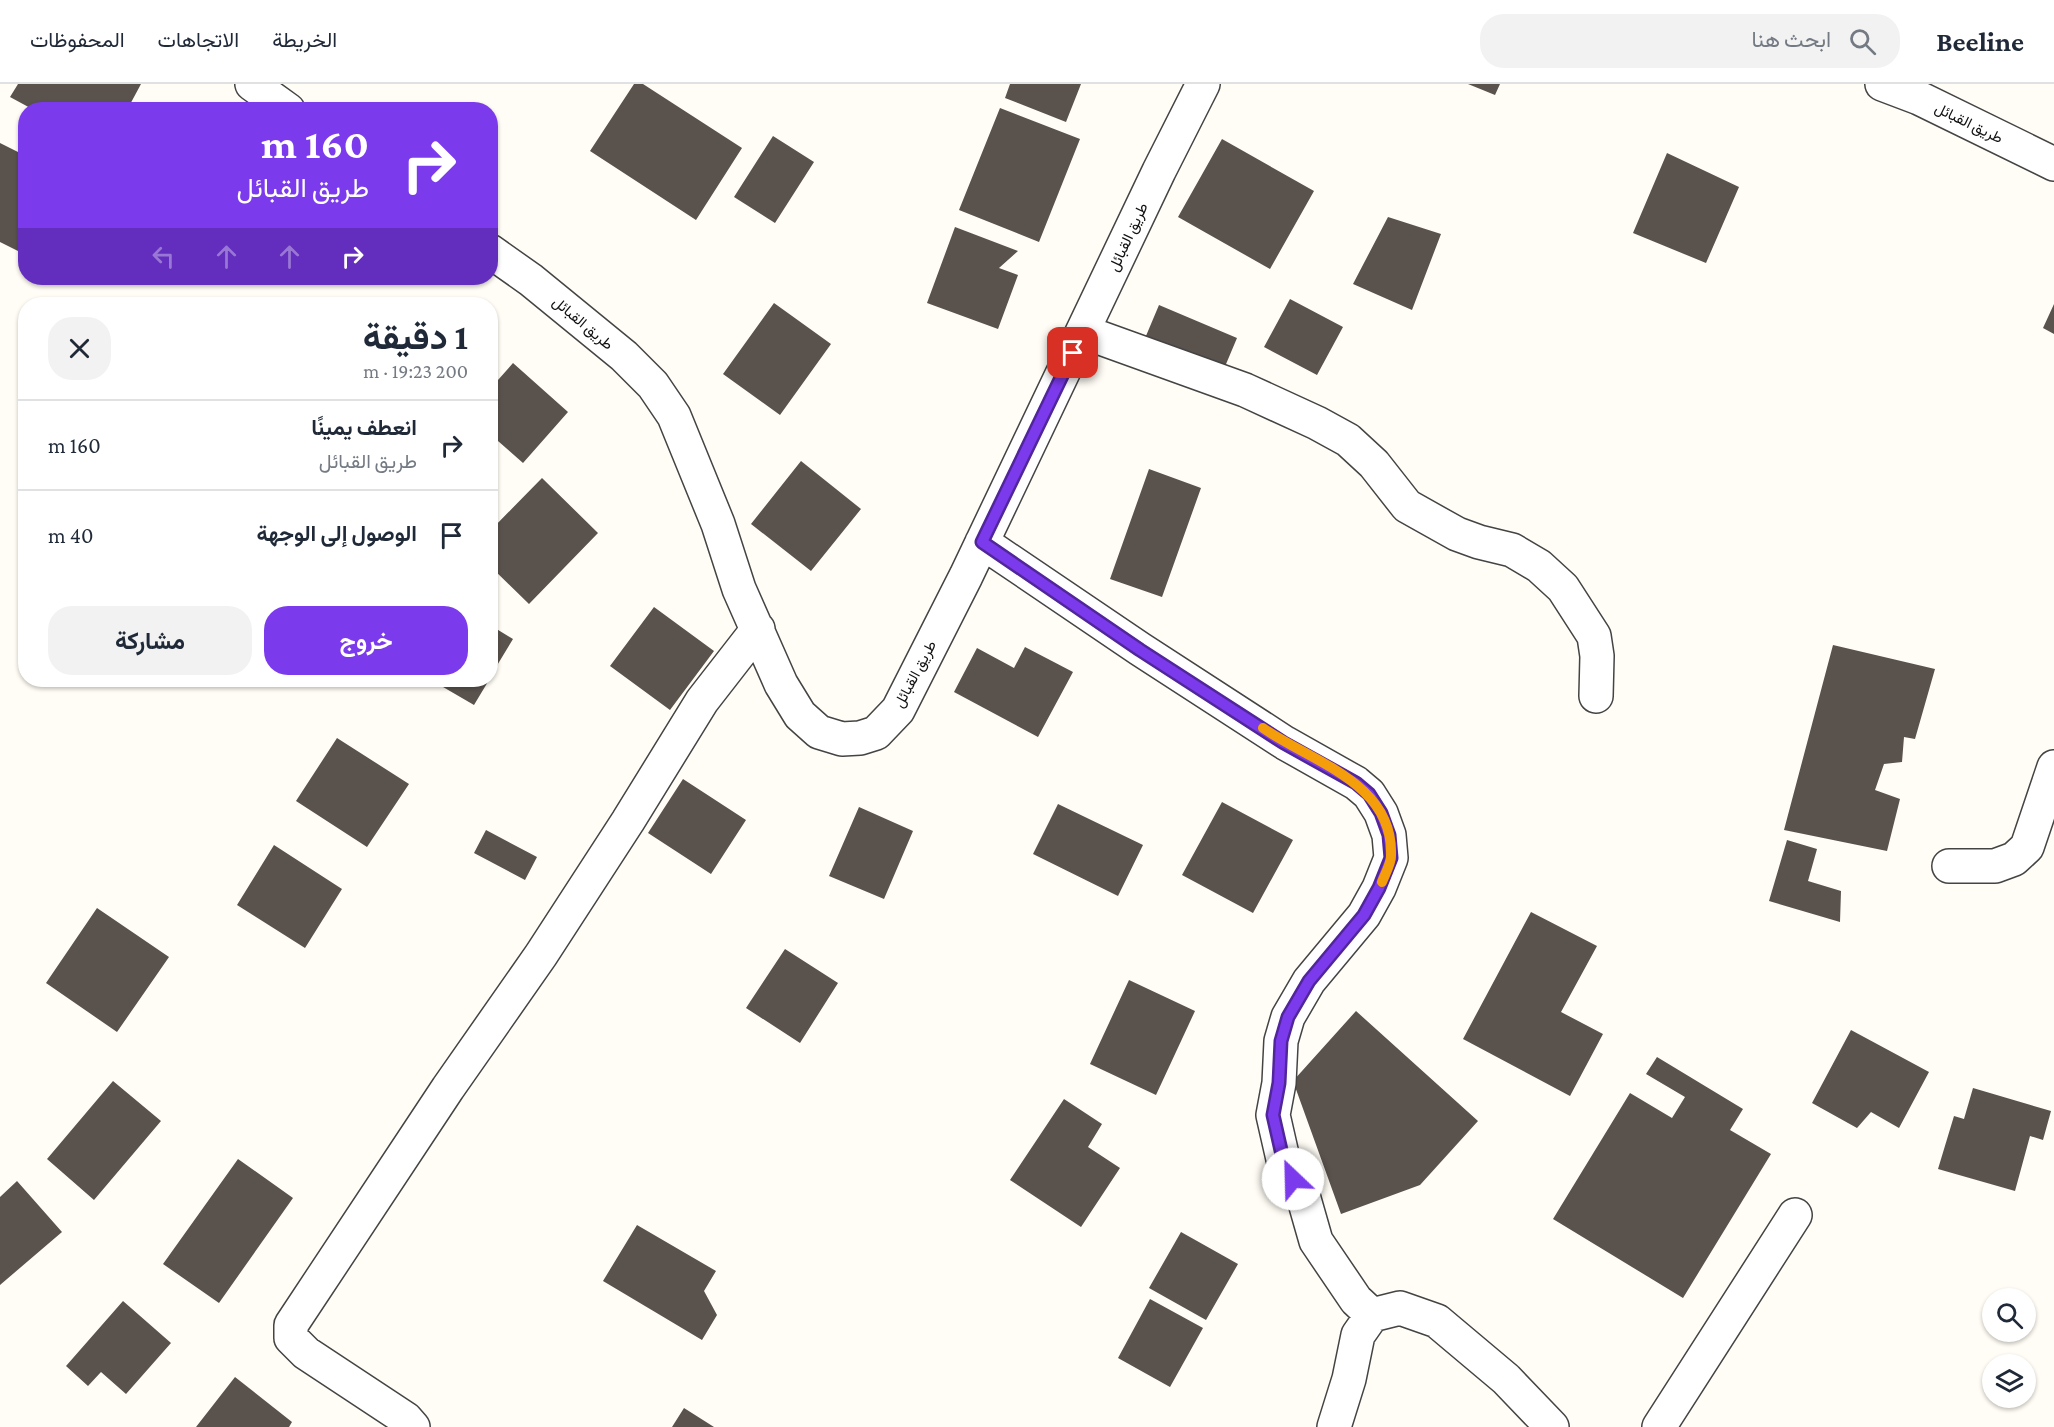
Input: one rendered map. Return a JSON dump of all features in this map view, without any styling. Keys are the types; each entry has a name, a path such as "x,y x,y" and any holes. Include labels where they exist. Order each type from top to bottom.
{"street":[{"path":"252,84 277,102"},
{"name":"طريق القبائل","path":"498,257 531,280 607,342 653,385 674,416 718,524 739,589 781,684 800,715 819,732 842,739 860,738 876,733 898,710 982,542 1203,84"},
{"name":"طريق القبائل","path":"1882,84 1919,98 2054,164"},
{"path":"1084,332 1245,390 1317,423 1348,440 1374,464 1407,507 1457,534 1512,550 1539,566 1563,588 1594,636 1597,656 1596,696"},
{"path":"982,542 1140,650 1284,743 1356,783 1369,794 1381,813 1389,835 1391,858 1379,888 1364,915 1309,981 1288,1017 1281,1041 1279,1083 1273,1115 1283,1159 1304,1199 1316,1241 1356,1300 1372,1315"},
{"path":"413,1427 398,1413 306,1353 291,1338 291,1325 448,1088 541,955 702,701 758,629"},
{"path":"1949,866 1995,866 2014,859 2027,847 2054,767"},
{"path":"1659,1427 1796,1215"},
{"path":"1334,1427 1349,1378 1358,1335 1372,1315 1400,1308 1437,1321 1506,1379 1552,1427"}],"building":[{"path":"18,84 141,84 131,102 19,102 10,97"},
{"path":"634,84 643,84 742,148 696,220 590,151"},
{"path":"1010,84 1081,84 1066,122 1005,98"},
{"path":"1468,84 1500,84 1495,95"},
{"path":"1000,108 1080,139 1039,242 959,210"},
{"path":"773,136 814,162 775,223 734,197"},
{"path":"1222,139 1314,191 1270,269 1178,217"},
{"path":"0,143 18,152 18,251 0,242"},
{"path":"1667,153 1739,187 1706,263 1633,233"},
{"path":"1388,217 1441,234 1412,310 1353,284"},
{"path":"955,227 1018,251 999,268 1018,275 998,329 927,303"},
{"path":"1290,299 1343,327 1317,375 1264,347"},
{"path":"774,303 831,344 780,415 723,374"},
{"path":"2054,304 2054,334 2043,328"},
{"path":"1159,305 1237,338 1221,376 1143,343"},
{"path":"513,363 568,412 523,463 498,441 498,380"},
{"path":"801,461 861,509 811,571 751,524"},
{"path":"1149,469 1201,488 1162,597 1110,579"},
{"path":"542,478 598,533 529,604 498,574 498,523"},
{"path":"654,607 714,651 670,710 610,666"},
{"path":"498,630 513,639 498,664"},
{"path":"1833,645 1935,669 1915,739 1904,737 1902,762 1884,764 1875,790 1900,799 1887,851 1784,830"},
{"path":"1025,647 1073,672 1038,737 954,692 977,648 1014,668"},
{"path":"443,687 485,687 474,705"},
{"path":"337,738 409,784 367,847 296,801"},
{"path":"683,779 746,820 711,874 648,833"},
{"path":"1222,802 1293,840 1253,913 1182,875"},
{"path":"1058,804 1143,845 1118,896 1033,854"},
{"path":"859,807 913,831 884,899 829,876"},
{"path":"486,830 537,857 525,880 474,853"},
{"path":"1787,840 1817,849 1808,881 1841,891 1840,922 1769,901"},
{"path":"274,845 342,889 305,948 237,905"},
{"path":"97,908 169,957 117,1032 46,983"},
{"path":"1531,912 1597,946 1561,1012 1603,1034 1570,1096 1463,1039"},
{"path":"785,949 838,983 800,1043 746,1008"},
{"path":"1129,980 1195,1011 1156,1095 1090,1064"},
{"path":"1356,1011 1478,1121 1420,1185 1341,1214 1293,1081"},
{"path":"1851,1030 1929,1072 1899,1128 1871,1112 1857,1128 1812,1103"},
{"path":"1657,1057 1743,1109 1730,1130 1771,1154 1683,1298 1553,1219 1630,1093 1672,1118 1685,1097 1646,1074"},
{"path":"113,1081 161,1121 94,1200 47,1159"},
{"path":"1973,1088 2051,1111 2043,1140 2030,1136 2015,1191 1938,1169 1954,1116 1964,1119"},
{"path":"1064,1099 1102,1124 1088,1147 1120,1168 1081,1227 1010,1180"},
{"path":"238,1159 293,1198 219,1303 163,1264"},
{"path":"17,1181 62,1232 0,1285 0,1197"},
{"path":"637,1225 716,1271 704,1291 717,1315 702,1340 603,1281"},
{"path":"1181,1232 1238,1264 1206,1320 1149,1288"},
{"path":"1150,1299 1203,1328 1170,1387 1118,1358"},
{"path":"123,1301 171,1343 126,1394 101,1372 88,1386 66,1366"},
{"path":"235,1377 292,1422 289,1427 196,1427"},
{"path":"684,1408 714,1427 672,1427"}],"slow traffic":[{"path":"1263,728 1284,743 1356,783 1369,794 1381,813 1389,835 1391,858 1382,882"}],"route":[{"path":"1073,353 982,542 1140,650 1229,705 1284,743 1356,783 1369,794 1381,813 1389,835 1391,858 1379,888 1364,915 1309,981 1288,1017 1281,1041 1279,1083 1273,1115 1283,1159 1293,1179"}]}
